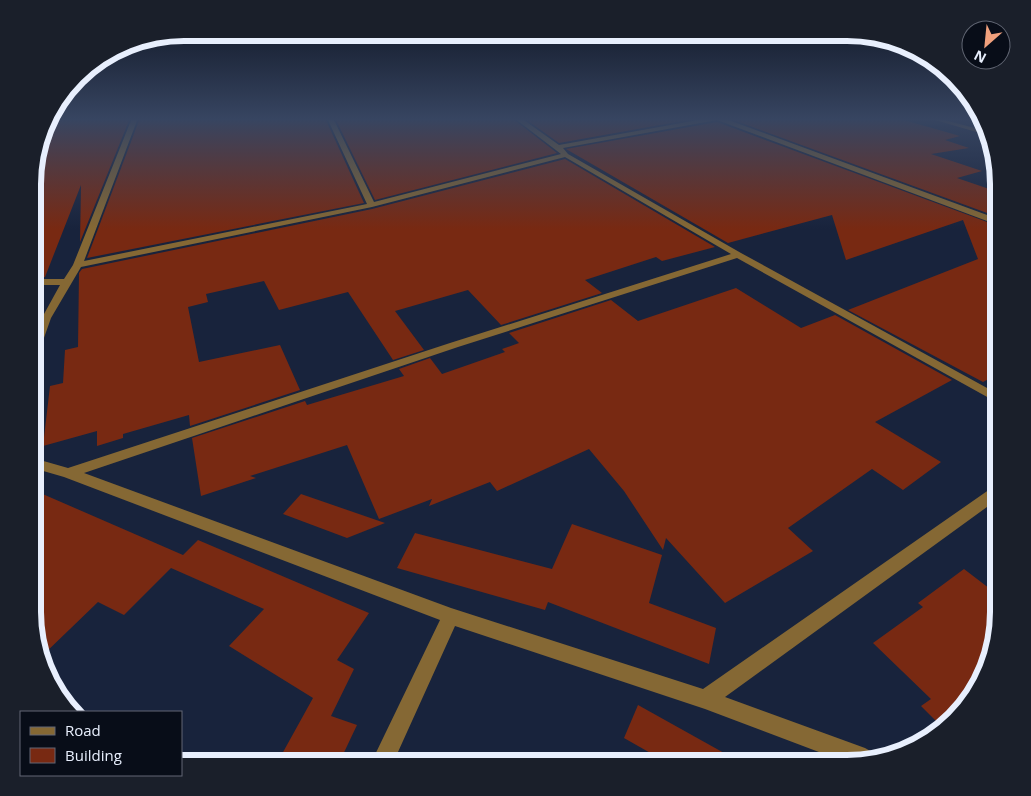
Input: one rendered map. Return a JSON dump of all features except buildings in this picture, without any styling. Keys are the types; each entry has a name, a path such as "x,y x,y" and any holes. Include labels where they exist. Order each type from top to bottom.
{"street":[{"path":"41,330 66,282 78,265 121,155"},
{"path":"348,155 372,206"},
{"path":"78,265 372,206 565,155"},
{"path":"566,155 738,255 990,394"},
{"path":"817,155 990,219"},
{"path":"68,473 454,345 738,255"},
{"path":"41,282 66,282"},
{"path":"42,465 68,473 451,616 705,699 853,755"},
{"path":"705,699 989,497"},
{"path":"386,754 451,616"}]}
